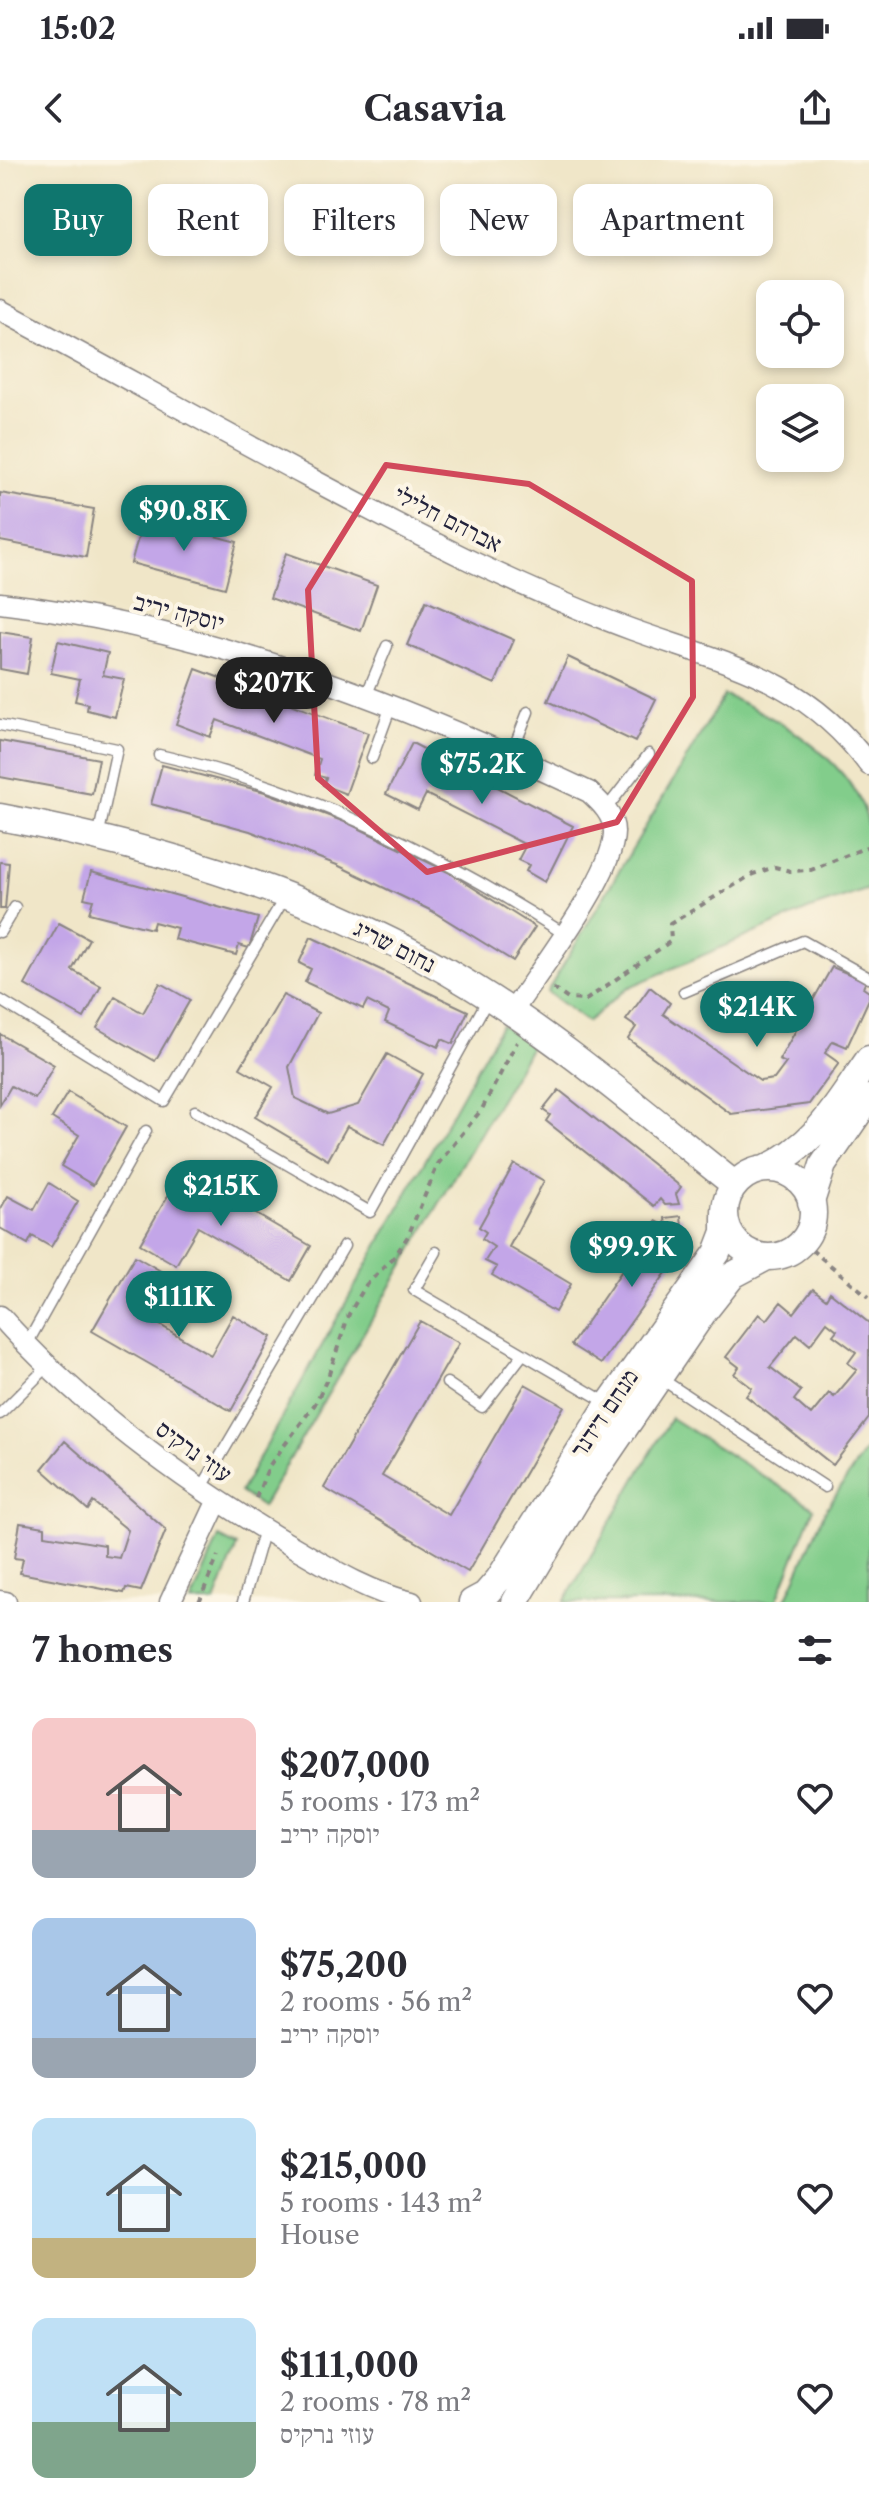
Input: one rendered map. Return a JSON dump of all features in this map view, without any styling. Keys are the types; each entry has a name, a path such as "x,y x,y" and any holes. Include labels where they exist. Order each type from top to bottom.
{"street":[{"name":"אברהם חלילי","path":"0,310 491,570 597,616 725,659 783,685 833,723 869,765"},
{"name":"יוסקה יריב","path":"0,603 98,619 184,639 366,696 511,755 589,792 606,809"},
{"path":"519,1017 536,976 608,860 615,835 606,809"},
{"name":"נחום שריג","path":"0,817 98,837 189,861 286,896 392,942 519,1017 735,1185"},
{"path":"869,1059 811,1140 735,1185 725,1203 725,1217 728,1231 740,1247 765,1258 786,1254 802,1242 812,1224 811,1202 823,1165 869,1098"},
{"path":"765,1169 779,1170 797,1179 811,1202"},
{"name":"מנחם דידנר","path":"472,1602 485,1595 499,1579 609,1404 717,1253 725,1232 725,1217"},
{"name":"מנחם דידנר","path":"515,1602 542,1554 658,1376 724,1284 741,1269 765,1258"},
{"name":"עוזי נרקיס","path":"0,1316 49,1365 139,1443 210,1494 257,1525 387,1598 412,1602"},
{"path":"170,1602 210,1494"},
{"path":"531,1602 534,1574 542,1554"},
{"path":"0,1601 6,1602"}],"lane":[{"path":"366,696 387,646"},
{"path":"372,758 391,706"},
{"path":"511,755 528,712"},
{"path":"0,725 117,749 98,837"},
{"path":"606,809 649,754"},
{"path":"159,755 249,778 348,815 453,866 563,933"},
{"path":"0,1000 164,1101 286,896"},
{"path":"0,932 15,907"},
{"path":"684,992 803,941 869,978"},
{"path":"195,1111 370,1212 489,997"},
{"path":"27,1344 146,1131"},
{"path":"210,1494 344,1246"},
{"path":"436,1252 414,1290 609,1404"},
{"path":"447,1383 482,1407 523,1354"},
{"path":"0,1414 49,1365"},
{"path":"658,1376 825,1487"},
{"path":"243,1602 257,1525"}],"path":[{"path":"536,976 568,999 586,1000 671,941 670,924 753,874 775,867 790,871 811,870 869,846"},
{"path":"257,1525 260,1483 315,1404 328,1377 349,1314 366,1285 395,1256 408,1236 438,1164 482,1109 519,1017"},
{"path":"802,1242 869,1297"}],"highlighted area":[{"path":"386,465 529,484 692,581 693,697 617,822 427,872 318,778 308,590"}],"green space":[{"path":"724,695 768,716 813,745 849,783 862,805 869,828 869,889 810,909 627,988 587,1022 547,992"},
{"path":"501,1025 533,1043 262,1507 240,1492"},
{"path":"671,1418 814,1508 776,1602 564,1602"},
{"path":"869,1445 869,1602 785,1602 825,1511"},
{"path":"219,1537 237,1546 215,1602 191,1602"}],"building":[{"path":"0,493 94,509 86,557 0,541"},
{"path":"144,517 237,542 225,588 131,563"},
{"path":"286,553 377,585 361,631 270,598"},
{"path":"426,601 514,640 495,684 407,645"},
{"path":"0,632 33,637 27,674 0,669"},
{"path":"58,641 108,653 103,675 124,679 115,717 87,710 88,704 75,701 80,679 51,673"},
{"path":"568,657 656,699 635,742 548,701"},
{"path":"196,669 368,733 346,794 323,785 326,778 315,775 320,759 217,720 210,737 176,724"},
{"path":"0,741 99,759 92,794 0,777"},
{"path":"412,743 573,826 545,882 526,871 529,865 518,860 526,845 426,794 418,810 386,794"},
{"path":"162,765 265,792 350,824 450,873 535,927 513,961 432,911 337,865 250,831 151,804"},
{"path":"0,862 9,863 5,909 0,909"},
{"path":"91,872 258,918 249,948 239,945 236,955 174,939 177,928 154,922 152,929 89,913 93,900 84,898"},
{"path":"59,923 89,939 72,970 101,986 84,1018 25,985"},
{"path":"311,937 468,1011 453,1044 442,1039 438,1047 385,1022 389,1012 367,1001 363,1009 305,982 311,969 299,963"},
{"path":"832,967 866,981 863,988 869,992 869,999 847,1047 833,1041 825,1053 839,1063 809,1104 731,1114 628,1039 636,1027 626,1020 650,987 670,1003 663,1014 760,1081 774,1079 786,1063 779,1060"},
{"path":"160,983 190,1000 155,1061 97,1028 115,997 143,1013"},
{"path":"283,995 318,1013 289,1067 295,1098 328,1114 358,1105 387,1054 423,1074 384,1145 347,1126 328,1160 255,1117 273,1087 240,1068"},
{"path":"0,1034 54,1065 35,1099 11,1086 0,1105"},
{"path":"559,1090 681,1187 676,1194 679,1204 665,1205 660,1199 654,1206 546,1121 550,1115 543,1110"},
{"path":"68,1092 126,1127 93,1185 61,1166 79,1135 52,1118"},
{"path":"514,1164 544,1181 509,1247 571,1284 555,1312 492,1275 497,1267 485,1261 494,1247 482,1239 486,1232 479,1227"},
{"path":"182,1171 311,1246 291,1281 198,1227 176,1265 140,1244"},
{"path":"49,1183 78,1201 51,1247 32,1236 28,1244 0,1228 0,1210 8,1196 34,1210"},
{"path":"681,1216 683,1238 688,1242 601,1364 571,1345 656,1221 666,1226 665,1218"},
{"path":"135,1256 171,1277 148,1318 211,1355 233,1315 272,1337 231,1411 92,1331"},
{"path":"813,1289 826,1299 830,1292 869,1323 869,1418 833,1465 746,1396 752,1388 734,1374 739,1367 726,1357 759,1314 767,1320 781,1302 794,1313","holes":["827,1322 837,1330 833,1335 856,1352 848,1363 857,1370 834,1397 829,1393 811,1415 794,1400 801,1391 770,1367 797,1334 810,1345"]},
{"path":"420,1321 459,1343 382,1476 449,1515 525,1384 564,1406 468,1572 324,1488"},
{"path":"65,1441 166,1530 141,1591 126,1588 124,1593 20,1573 23,1559 14,1558 20,1523 45,1527 45,1535 105,1545 105,1556 119,1558 128,1530 93,1502 88,1510 42,1469"}]}
